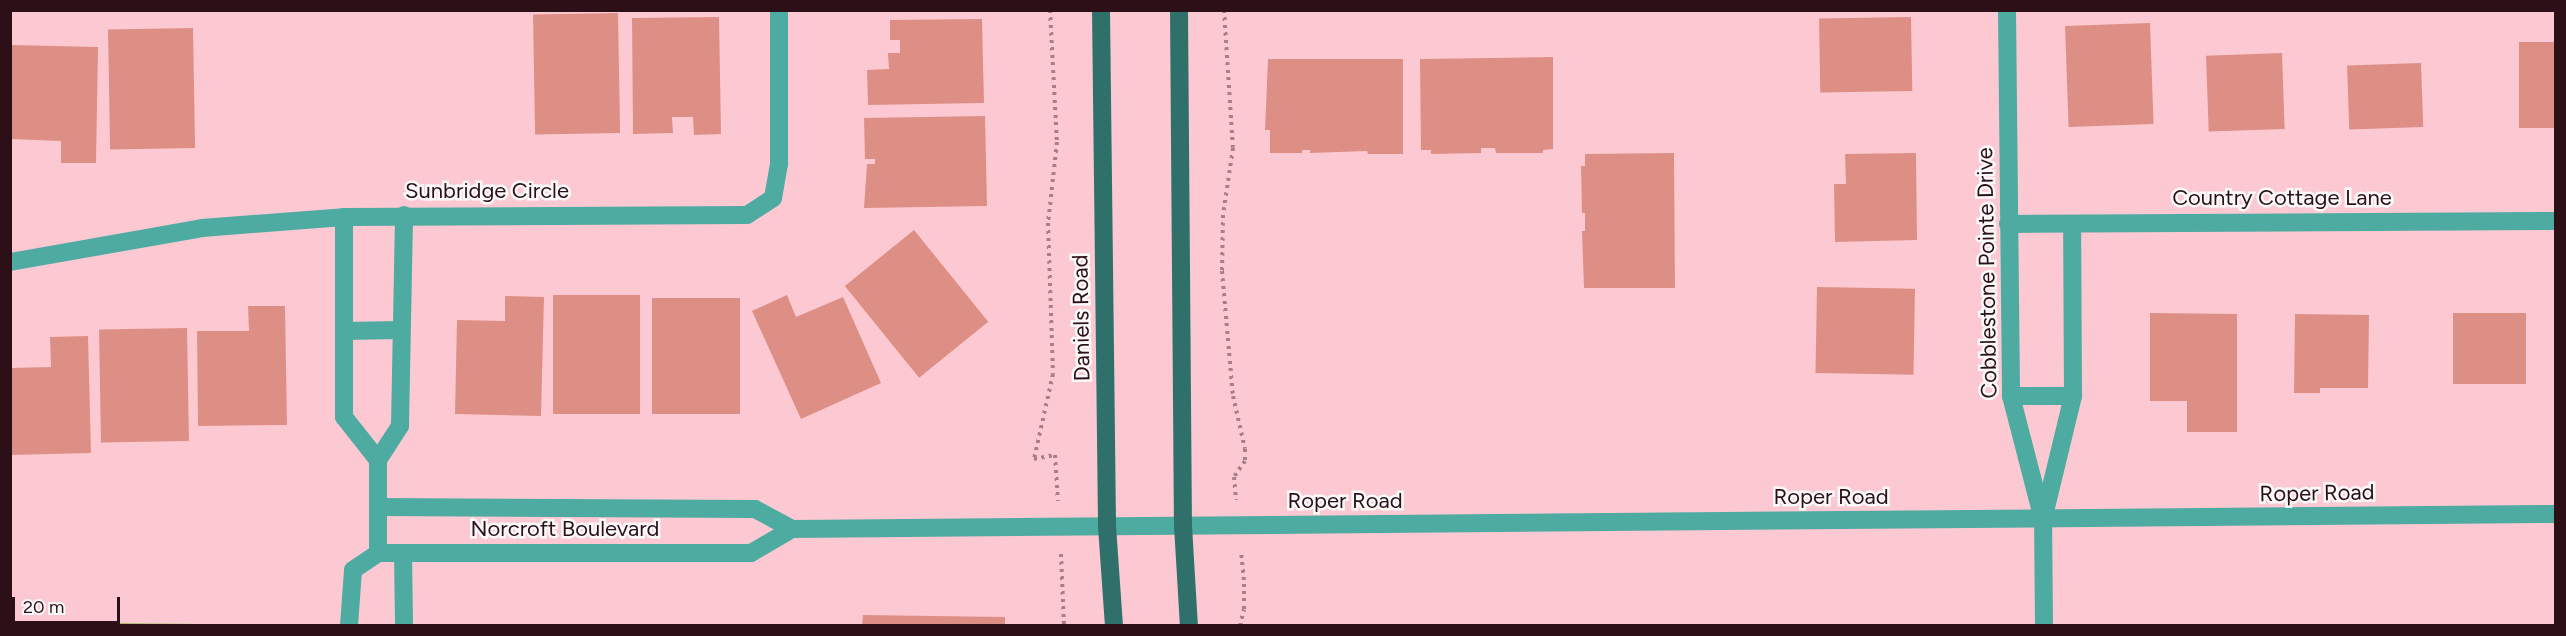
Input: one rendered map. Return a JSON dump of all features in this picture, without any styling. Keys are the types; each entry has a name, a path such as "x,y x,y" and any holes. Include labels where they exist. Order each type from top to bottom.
{"main road":[{"name":"Daniels Road","path":"1101,10 1107,526 1114,626"},
{"path":"1179,10 1183,526 1190,626"}],"street":[{"name":"Sunbridge Circle","path":"10,262 202,228 344,217 747,215 773,198 779,164 779,10"},
{"name":"Cobblestone Pointe Drive","path":"2007,10 2011,396 2043,520"},
{"path":"349,626 352,570 378,553 378,460 400,426 400,330 404,215"},
{"path":"344,217 344,417 378,460"},
{"name":"Country Cottage Lane","path":"2008,224 2556,221"},
{"path":"2044,626 2043,520 2073,396 2072,224"},
{"path":"345,331 400,330"},
{"path":"2011,396 2073,396"},
{"name":"Norcroft Boulevard","path":"378,507 755,510 792,529 1107,526"},
{"name":"Roper Road","path":"1107,526 2556,514"},
{"name":"Norcroft Boulevard","path":"378,553 751,553 792,529"},
{"path":"403,553 404,626"}],"path":[{"path":"1050,10 1057,142 1048,223 1053,374 1034,459 1055,455 1064,626"},
{"path":"1224,10 1233,148 1223,215 1222,271 1233,396 1245,448 1245,461 1234,477 1244,580 1244,609 1240,626"}],"shaded area":[{"path":"11,622 202,624 203,625 11,626"}],"building":[{"path":"618,13 620,133 535,134 533,14"},
{"path":"719,17 721,134 694,135 693,117 672,117 673,133 633,134 632,18"},
{"path":"1911,17 1912,91 1820,93 1819,19"},
{"path":"982,19 984,103 868,105 867,70 889,69 888,53 900,53 900,40 890,40 890,20"},
{"path":"2150,23 2154,124 2069,127 2065,26"},
{"path":"193,28 195,148 110,149 108,29"},
{"path":"2519,42 2556,42 2556,128 2519,128"},
{"path":"10,45 98,47 96,163 61,163 61,141 10,139"},
{"path":"2282,53 2285,129 2209,132 2206,56"},
{"path":"1553,57 1553,149 1543,150 1543,153 1496,153 1495,148 1481,148 1481,153 1431,154 1431,150 1421,150 1420,59"},
{"path":"1268,59 1403,59 1403,154 1368,154 1367,151 1310,153 1310,150 1302,150 1302,153 1270,153 1270,130 1265,130"},
{"path":"2421,63 2423,127 2349,130 2347,66"},
{"path":"985,116 987,206 864,208 867,164 875,164 875,159 865,159 864,118"},
{"path":"1674,153 1675,288 1584,288 1582,231 1585,231 1585,213 1582,213 1581,166 1585,166 1585,154"},
{"path":"1916,153 1917,240 1835,242 1834,184 1846,184 1845,154"},
{"path":"914,230 988,322 919,378 845,286"},
{"path":"1817,287 1915,289 1913,375 1815,373"},
{"path":"553,295 640,295 640,414 553,414"},
{"path":"787,295 796,317 843,297 881,383 801,419 752,311"},
{"path":"505,296 544,297 541,416 455,414 457,320 505,321"},
{"path":"652,298 740,298 740,414 652,414"},
{"path":"248,306 285,306 287,425 198,426 197,331 249,331"},
{"path":"2150,313 2237,314 2237,432 2187,432 2187,401 2150,401"},
{"path":"2453,313 2526,313 2526,384 2453,384"},
{"path":"2295,314 2369,315 2368,388 2320,388 2320,393 2294,393"},
{"path":"187,328 189,441 101,443 99,330"},
{"path":"88,336 91,453 10,455 10,368 51,367 50,337"},
{"path":"863,615 1005,617 1005,626 862,626"}]}
